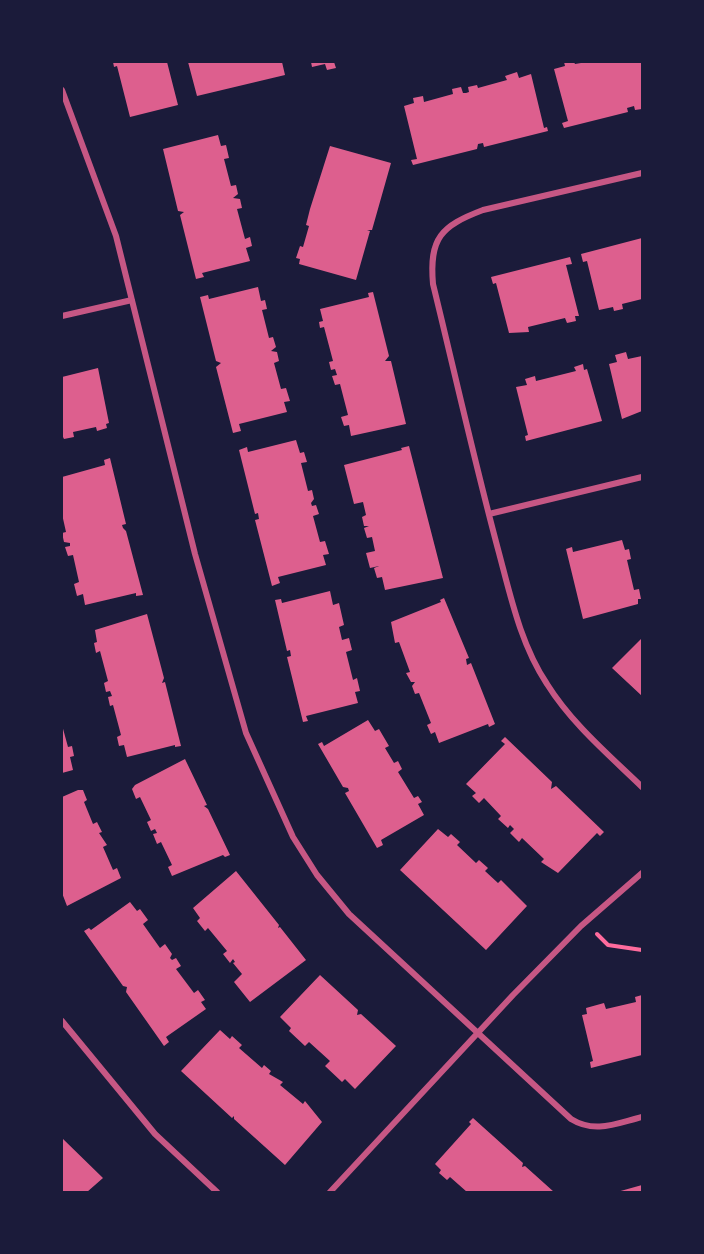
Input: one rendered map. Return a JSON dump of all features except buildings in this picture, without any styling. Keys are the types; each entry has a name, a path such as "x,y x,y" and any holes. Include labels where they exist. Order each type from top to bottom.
{"street":[{"path":"62,90 116,236 225,664 246,733 293,837 317,875 349,914 448,1007 479,1032 579,1124 599,1128 642,1117"},
{"path":"642,173 483,210 459,219 441,234 431,257 433,284 489,514 524,639 547,684 578,724 642,787"},
{"path":"62,316 132,300"},
{"path":"489,514 642,477"},
{"path":"330,1192 585,922 642,873"},
{"path":"62,1021 155,1134 218,1192"}],"path":[{"path":"585,922 608,945 642,950"}]}
